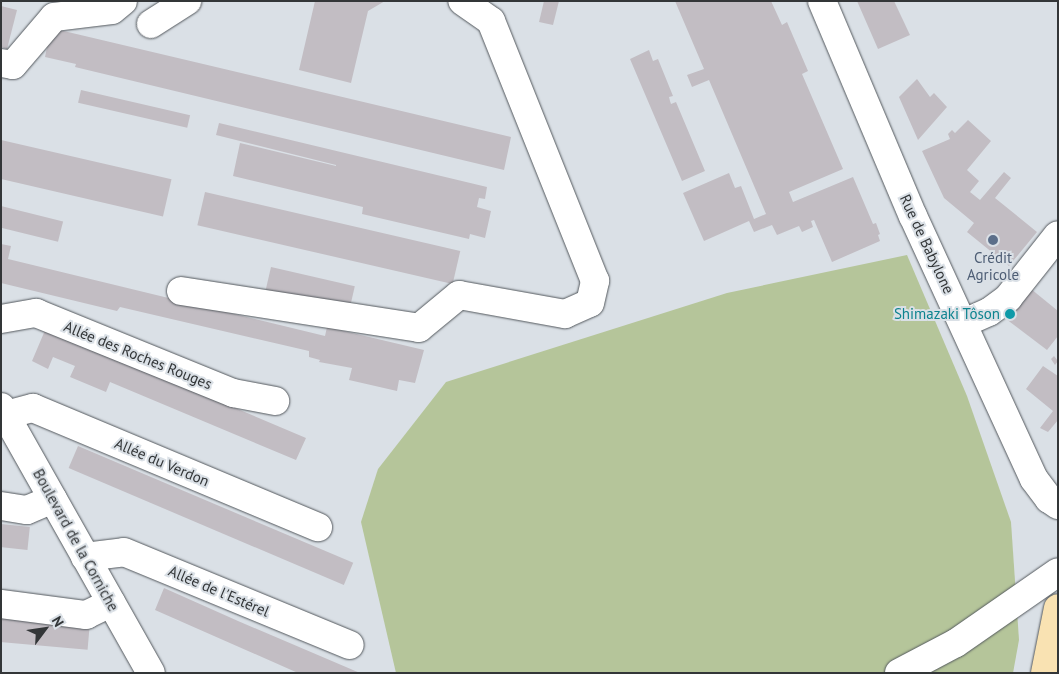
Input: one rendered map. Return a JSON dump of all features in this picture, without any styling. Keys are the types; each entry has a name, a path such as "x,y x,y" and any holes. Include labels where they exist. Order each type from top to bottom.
{"main road":[{"path":"1045,673 1058,608"}],"street":[{"path":"1,62 13,65 54,17 112,10 123,1"},
{"path":"151,24 186,1"},
{"path":"181,291 419,328 459,296 565,314 590,303 595,281 491,21 462,1"},
{"name":"Rue de Babylone","path":"822,1 913,216 964,323 1034,479 1050,499 1058,505"},
{"path":"964,323 989,312 1008,298 1058,235"},
{"name":"Allée des Roches Rouges","path":"1,318 36,313 233,393 275,401"},
{"name":"Allée du Verdon","path":"3,411 32,408 318,527"},
{"name":"Boulevard de la Corniche","path":"3,411 150,673"},
{"path":"1,506 26,510 53,499"},
{"name":"Allée de l'Estérel","path":"85,557 124,552 350,645"},
{"path":"899,673 956,643 1058,572"},
{"path":"1,604 86,615 111,602"}],"green space":[{"path":"907,255 967,396 1011,522 1019,640 1013,673 396,673 361,522 378,469 446,382 727,293"}],"building":[{"path":"315,1 385,1 368,11 351,83 299,70"},
{"path":"544,1 559,1 553,25 539,22"},
{"path":"675,1 771,1 782,25 787,22 808,71 802,74 843,169 789,192 793,202 853,177 873,224 876,223 880,234 878,235 880,241 832,262 814,220 811,221 813,227 802,232 799,226 777,235 772,225 754,232 749,221 704,241 683,193 729,173 735,188 741,186 754,219 766,214 709,80 692,87 687,75 704,69"},
{"path":"857,1 894,1 910,35 878,49"},
{"path":"1,6 17,10 7,49 1,47"},
{"path":"51,28 511,137 504,170 75,67 76,64 45,57"},
{"path":"649,50 653,61 658,59 673,96 669,97 671,104 676,102 705,171 682,181 630,59"},
{"path":"917,79 930,97 934,93 947,107 918,140 899,97"},
{"path":"81,90 190,115 187,128 78,103"},
{"path":"968,120 991,141 967,170 979,181 970,192 980,200 1004,172 1011,178 995,198 1037,232 1009,266 967,232 974,223 944,198 922,151 950,139 948,134 952,130 955,133"},
{"path":"219,123 487,187 485,199 479,198 477,207 491,211 485,238 470,234 469,239 362,214 363,207 233,176 240,143 336,165 216,135"},
{"path":"1,140 172,179 163,216 1,179"},
{"path":"205,192 460,251 453,284 197,225"},
{"path":"1,206 63,221 58,242 1,228"},
{"path":"1,244 11,246 8,259 325,336 327,327 424,350 415,383 399,380 397,391 349,380 352,368 319,362 320,360 309,357 309,351 120,307 117,311 1,283"},
{"path":"271,267 355,286 348,314 265,294"},
{"path":"1031,289 1058,311 1058,336 1047,350 1006,319"},
{"path":"46,328 306,438 296,460 110,382 106,392 70,377 75,366 53,357 48,369 32,361"},
{"path":"1054,356 1058,361 1055,365 1051,359"},
{"path":"1043,366 1058,376 1058,420 1048,432 1040,428 1053,411 1026,389"},
{"path":"78,446 353,563 344,585 69,468"},
{"path":"1,524 30,527 27,550 1,547"},
{"path":"164,588 360,673 298,673 155,610"},
{"path":"1,618 90,626 88,650 1,642"}],"place":[{"name":"Crédit Agricole","path":"993,240"},
{"name":"Shimazaki Tôson","path":"1010,314"}]}
